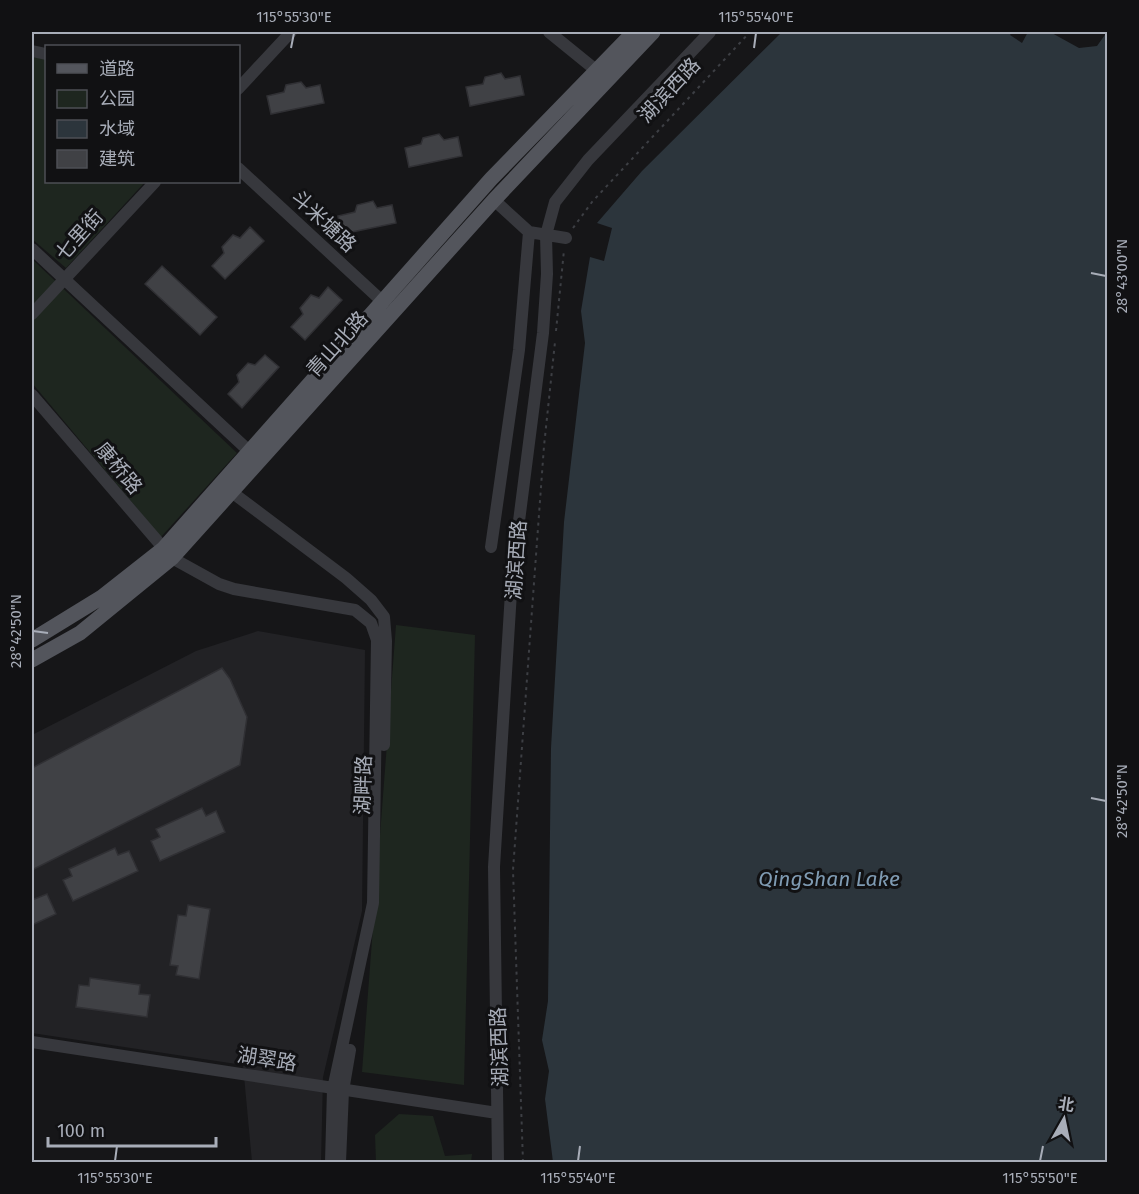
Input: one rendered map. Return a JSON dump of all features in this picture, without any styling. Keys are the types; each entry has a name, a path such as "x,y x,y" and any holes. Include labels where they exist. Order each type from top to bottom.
{"main road":[{"name":"青山北路","path":"226,488 249,451 491,179 634,32"},
{"name":"青山北路","path":"32,660 80,633 171,556 226,488 653,32"},
{"name":"青山北路","path":"32,640 171,556"}],"street":[{"path":"240,87 291,32"},
{"path":"549,32 597,71"},
{"name":"湖滨西路","path":"498,1162 494,867 512,576 543,333 547,274 546,235 555,202 588,160 710,32"},
{"name":"斗米塘路","path":"240,170 383,302"},
{"name":"七里街","path":"32,314 154,183"},
{"path":"494,200 529,232 566,238"},
{"path":"491,547 519,350 529,232"},
{"path":"32,249 249,451"},
{"name":"康桥路","path":"32,395 171,556"},
{"name":"湖畔路","path":"226,488 346,578 371,600 384,617 386,641 380,905 338,1090 340,1162"},
{"name":"湖畔路","path":"171,556 219,584 234,589 355,610 371,623 377,640 373,903 338,1090 331,1162"},
{"name":"湖翠路","path":"32,1042 497,1113"}],"path":[{"name":"湖滨西路","path":"556,330 566,238 592,202 750,32"},
{"name":"湖滨西路","path":"523,1162 513,870 544,446 555,342"}],"shaded area":[{"path":"258,631 365,650 362,911 323,1077 321,1162 252,1162 243,1065 32,1033 32,735 196,651"}],"green space":[{"path":"32,57 45,59 45,183 144,183 66,268 32,239"},
{"path":"32,259 237,453 161,537 32,383"},
{"path":"396,625 475,635 464,1085 362,1072"},
{"path":"399,1114 433,1116 445,1156 472,1154 471,1162 376,1162 375,1135"}],"water":[{"name":"QingShan Lake","path":"782,32 1012,32 1010,35 1022,43 1028,32 1050,32 1079,48 1097,46 1107,32 1107,1162 553,1162 545,1099 549,1071 542,1040 548,1001 551,748 564,522 585,343 581,311 590,257 604,261 612,228 597,223 642,171"}],"building":[{"path":"501,73 505,79 520,76 524,95 470,106 466,87 483,84 485,77"},
{"path":"301,82 306,88 320,85 324,103 271,114 267,96 284,92 286,85"},
{"path":"439,134 444,140 458,137 462,156 409,167 405,148 421,144 423,138"},
{"path":"373,201 377,208 392,205 396,223 342,234 338,216 355,212 357,205"},
{"path":"250,227 264,241 225,279 212,266 224,253 222,247 233,235 240,238"},
{"path":"162,266 217,317 200,335 145,284"},
{"path":"328,287 342,300 305,340 291,327 303,314 300,308 311,295 319,298"},
{"path":"265,355 279,367 242,408 228,394 239,382 237,375 248,363 255,365"},
{"path":"222,668 230,679 247,717 240,765 32,870 32,768"},
{"path":"202,808 206,816 216,811 225,832 160,861 151,841 160,837 156,829"},
{"path":"115,848 118,855 129,851 138,871 73,901 63,880 72,876 69,869"},
{"path":"47,894 56,914 32,925 32,900"},
{"path":"188,905 210,909 199,979 176,975 178,966 170,965 178,915 186,916"},
{"path":"90,978 140,985 139,994 150,995 147,1017 76,1007 79,985 89,986"}]}
